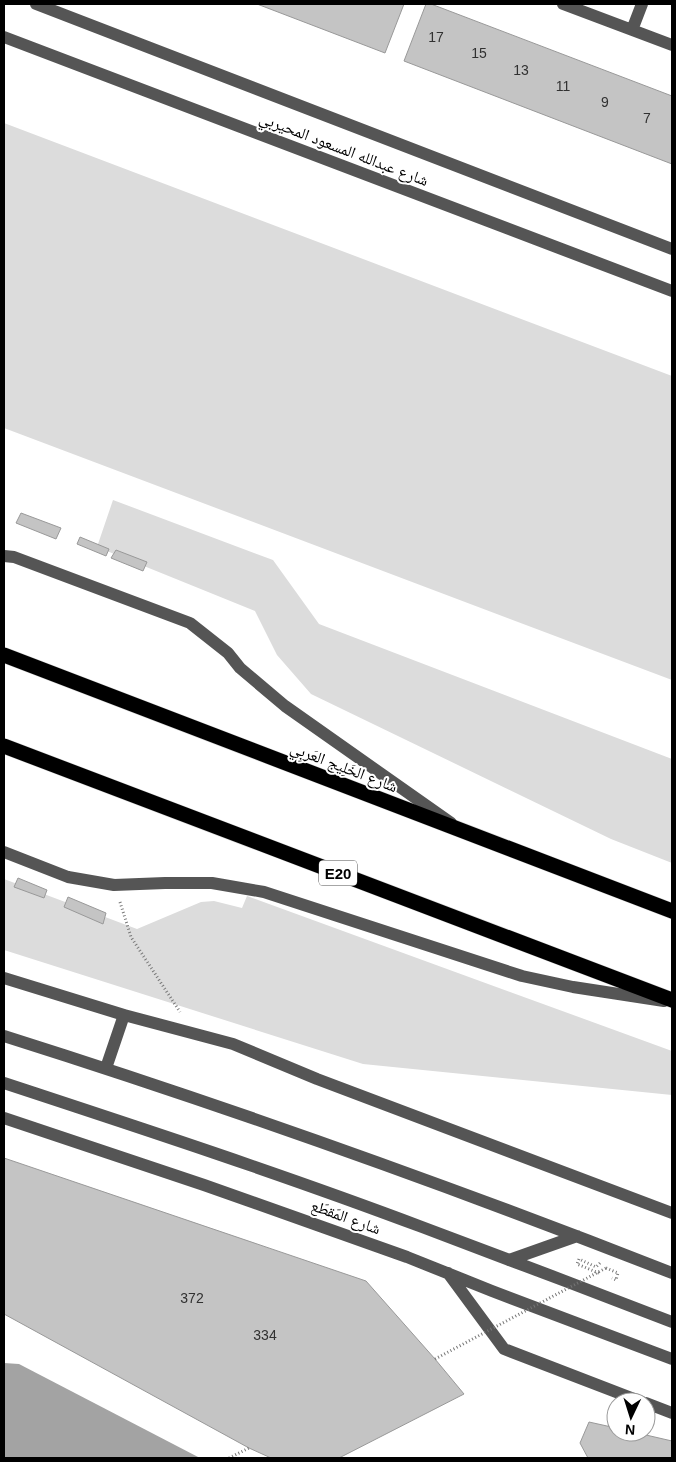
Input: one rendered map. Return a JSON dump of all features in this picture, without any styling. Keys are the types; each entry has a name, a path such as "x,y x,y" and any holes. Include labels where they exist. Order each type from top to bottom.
{"highway":[{"name":"شارع الخَلِيج العَربِي","path":"4,655 672,911"},
{"name":"E20","path":"4,746 672,1001"}],"street":[{"name":"شارع عبدالله المسعود المحيربي","path":"36,4 672,249"},
{"path":"563,4 672,45"},
{"path":"632,30 642,4"},
{"name":"شارع عبدالله المسعود المحيربي","path":"4,37 672,291"},
{"path":"4,556 14,557 190,623 228,653 240,668 285,706 461,830"},
{"path":"4,852 68,877 114,885 212,883 264,892 522,976 573,988 672,1001"},
{"path":"4,978 124,1015 233,1044 317,1079 672,1213"},
{"path":"106,1068 124,1015"},
{"path":"4,1036 106,1068 334,1146 672,1273"},
{"name":"شارع المَقطَع","path":"4,1083 292,1180 672,1322"},
{"name":"شارع المَقطَع","path":"4,1118 309,1221 672,1359"},
{"path":"509,1260 576,1236"},
{"path":"448,1273 504,1349 616,1392"},
{"path":"656,1407 672,1413"}],"path":[{"path":"114,885 132,937 180,1013 180,1030"},
{"path":"435,1358 606,1268 618,1273 616,1280 576,1264 579,1260 596,1266"},
{"path":"229,1458 250,1448"}],"shaded area":[{"path":"4,123 672,376 672,680 4,428"},
{"path":"113,500 273,560 319,624 672,759 672,863 611,839 311,694 277,655 255,611 97,547"},
{"path":"4,879 137,929 201,902 214,901 242,908 247,896 672,1051 672,1095 363,1064 4,950"},
{"path":"4,1363 19,1364 200,1458 4,1458"}],"building":[{"path":"257,4 404,4 385,53"},
{"path":"426,4 431,4 672,96 672,164 404,61"},
{"path":"21,513 61,528 56,539 16,523"},
{"path":"80,537 109,549 106,556 77,544"},
{"path":"116,550 147,562 143,571 111,558"},
{"path":"18,878 47,890 44,898 14,887"},
{"path":"68,897 106,913 103,924 64,907"},
{"path":"4,1158 366,1281 464,1394 339,1458 271,1458 249,1448 4,1314"},
{"path":"589,1422 606,1426 606,1442 656,1442 656,1437 672,1441 672,1458 588,1458 580,1443"}]}
